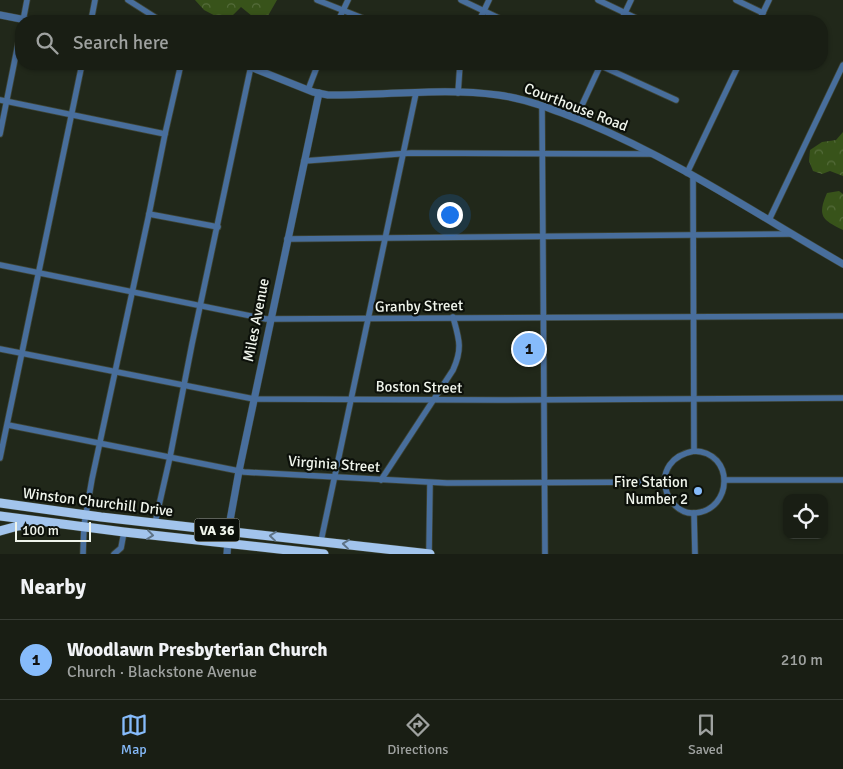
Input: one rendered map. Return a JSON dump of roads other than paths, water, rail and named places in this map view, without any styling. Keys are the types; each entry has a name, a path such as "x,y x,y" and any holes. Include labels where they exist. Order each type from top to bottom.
{"highway":[{"name":"Winston Churchill Drive","path":"0,503 86,515 430,554"},
{"name":"VA 36","path":"0,516 84,528 321,554"},
{"path":"0,531 18,526 45,523"}],"street":[{"path":"26,15 27,0"},
{"path":"92,15 95,0"},
{"path":"128,0 152,15"},
{"path":"317,0 355,15"},
{"path":"341,15 348,0"},
{"path":"461,0 492,15"},
{"path":"482,15 489,0"},
{"path":"598,0 629,15"},
{"path":"625,13 631,0"},
{"path":"736,0 763,12"},
{"path":"762,15 769,0"},
{"path":"0,15 15,18"},
{"path":"0,134 3,100 15,53"},
{"path":"769,220 843,65"},
{"path":"0,458 81,70"},
{"path":"83,554 86,515 180,70"},
{"path":"155,523 250,70"},
{"name":"Courthouse Road","path":"260,70 319,93 338,95 416,93 499,95 542,106 576,118 654,154 843,264"},
{"path":"308,90 316,70"},
{"path":"458,93 460,70"},
{"path":"576,118 596,70"},
{"path":"612,70 676,100"},
{"path":"694,450 694,235 690,175 736,70"},
{"name":"Miles Avenue","path":"228,554 228,531 239,471 319,93"},
{"path":"321,541 416,93"},
{"path":"3,100 165,134"},
{"path":"542,106 545,554"},
{"path":"304,161 403,154 654,154"},
{"path":"150,214 218,227"},
{"path":"287,239 792,234"},
{"name":"Granby Street","path":"0,265 132,293 270,319 843,316"},
{"path":"381,480 453,370 460,352 460,342 453,317"},
{"name":"Boston Street","path":"0,349 254,399 843,398"},
{"name":"Virginia Street","path":"8,425 239,471 430,483 664,482"},
{"path":"694,450 706,453 717,461 722,467 725,480 723,492 715,504 705,510 694,513 686,511 675,504 668,495 664,482 667,469 674,459 694,450"},
{"path":"725,480 843,480"},
{"path":"430,483 430,554"},
{"path":"694,513 695,554"},
{"path":"114,554 121,548 124,532"}],"place":[{"name":"Woodlawn Presbyterian Church","path":"529,349"},
{"name":"Fire Station Number 2","path":"698,491"}]}
